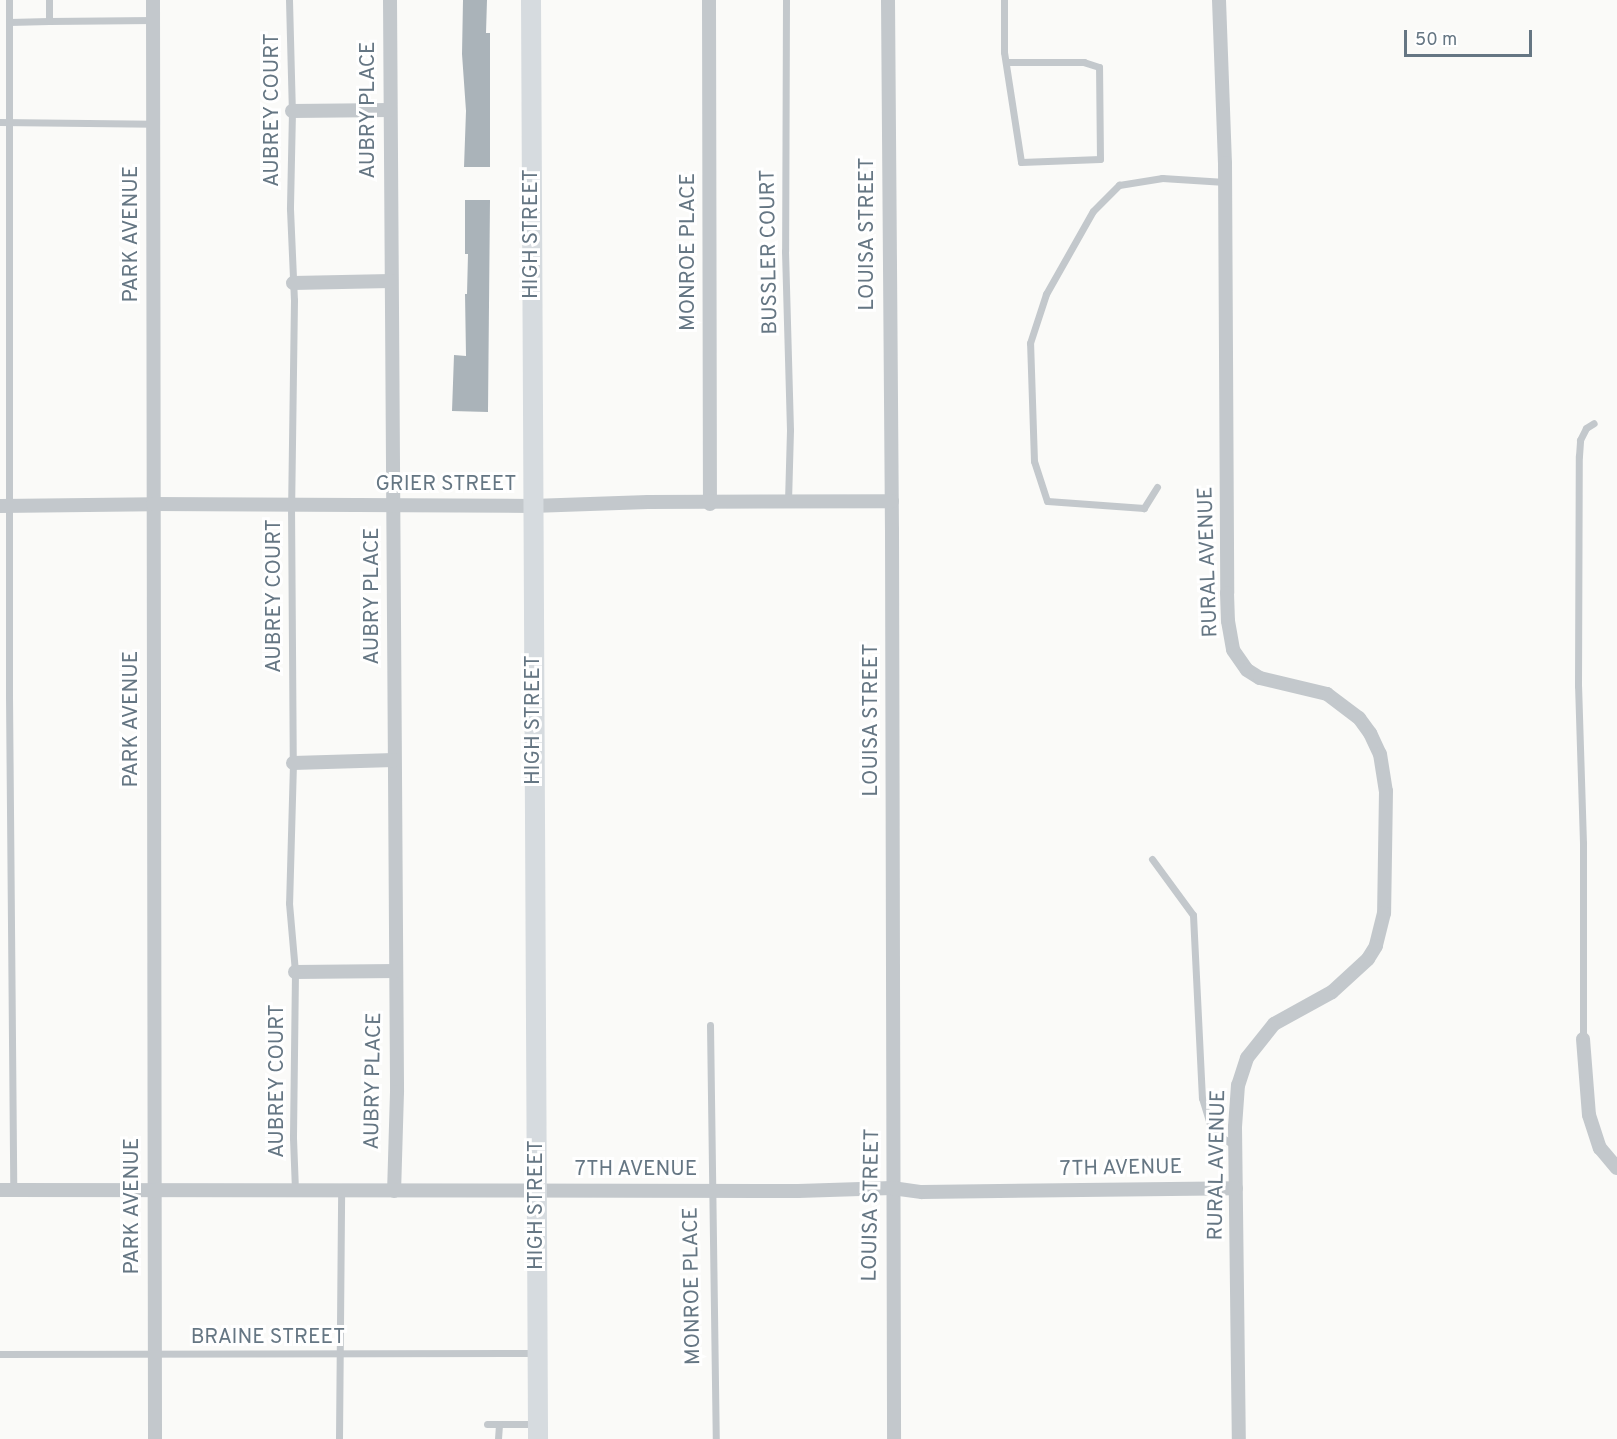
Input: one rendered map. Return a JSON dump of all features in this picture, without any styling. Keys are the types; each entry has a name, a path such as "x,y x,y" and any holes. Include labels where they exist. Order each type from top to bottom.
{"main road":[{"name":"HIGH STREET","path":"531,0 532,506 538,1191 537,1431"}],"street":[{"name":"PARK AVENUE","path":"153,0 155,1439"},
{"name":"AUBRY PLACE","path":"390,0 397,1092 394,1191"},
{"name":"MONROE PLACE","path":"709,0 710,504"},
{"name":"LOUISA STREET","path":"888,0 894,1131 891,1188 894,1439"},
{"name":"RURAL AVENUE","path":"1219,0 1226,182 1227,593 1233,650 1247,670 1260,678 1308,688 1343,704 1370,733 1382,765 1386,791 1384,913 1376,946 1368,959 1332,992 1275,1024 1247,1058 1238,1085 1235,1146 1239,1439"},
{"path":"292,111 390,110"},
{"path":"293,283 391,281"},
{"name":"GRIER STREET","path":"5,506 153,504 532,506 648,502 788,504 892,501"},
{"path":"298,763 394,760"},
{"path":"295,972 396,971"},
{"path":"1583,1039 1589,1115 1600,1148 1617,1168"},
{"name":"7TH AVENUE","path":"7,1190 713,1191 891,1188 922,1192 1236,1188"}],"lane":[{"path":"7,1190 9,696 5,506 9,0"},
{"path":"49,0 49,21"},
{"name":"AUBREY COURT","path":"289,0 292,111 290,209 293,283 291,505 298,763 289,903 295,972 292,1138 295,1191"},
{"name":"BUSSLER COURT","path":"786,0 785,251 790,430 788,504"},
{"path":"1004,0 1006,62 1021,162 1100,159 1099,67 1084,62 1006,62"},
{"path":"9,22 153,20"},
{"path":"0,122 153,124"},
{"path":"1157,486 1144,507 1047,501 1034,461 1030,343 1046,294 1093,211 1119,186 1162,178 1226,182"},
{"path":"1583,1039 1583,853 1578,686 1579,456 1580,440 1586,428 1594,423"},
{"path":"0,696 9,696"},
{"path":"1152,859 1193,915 1202,1098 1212,1131 1235,1146"},
{"name":"MONROE PLACE","path":"710,1025 716,1439"},
{"path":"339,1439 341,1191"},
{"name":"BRAINE STREET","path":"0,1354 536,1353"},
{"path":"487,1424 537,1431"},
{"path":"498,1439 499,1424"}],"building":[{"path":"463,0 487,0 486,33 490,33 490,167 464,167 466,111 462,54"},
{"path":"465,200 490,200 488,412 452,411 454,355 466,356 465,294 467,294 468,254 465,254"}]}
